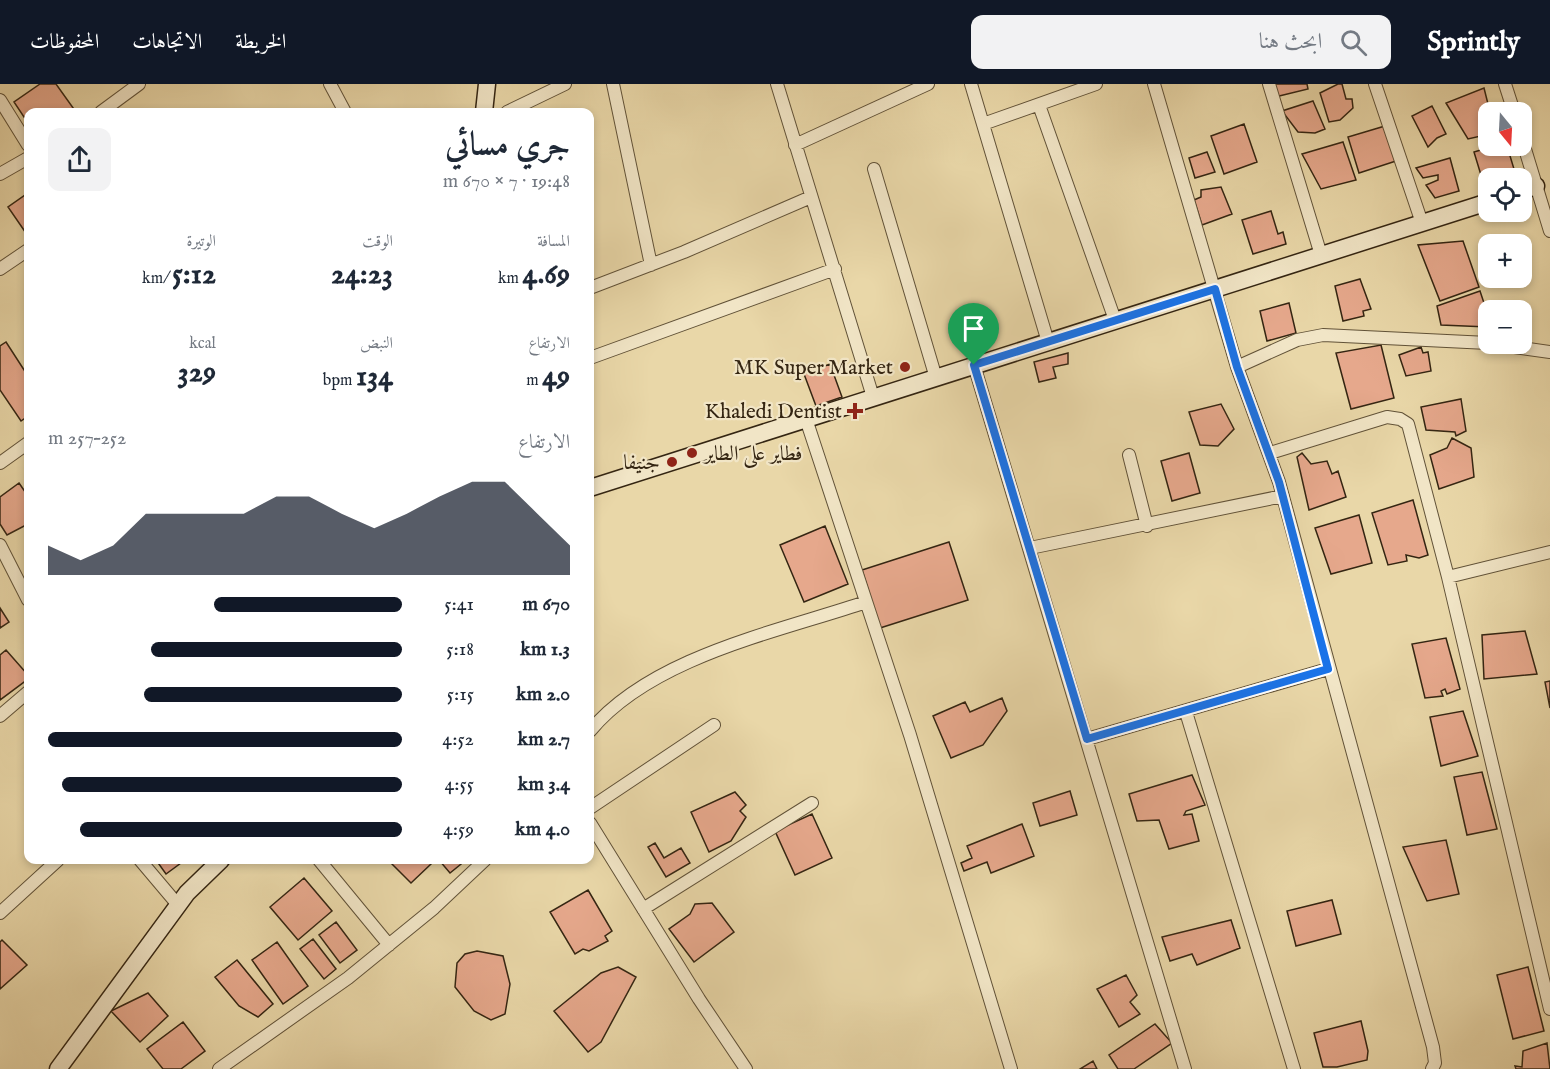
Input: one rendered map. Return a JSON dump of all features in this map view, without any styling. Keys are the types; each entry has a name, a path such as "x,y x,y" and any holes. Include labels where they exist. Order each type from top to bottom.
{"street":[{"path":"106,108 139,84"},
{"path":"330,84 343,108"},
{"path":"484,108 487,84"},
{"path":"515,108 565,84"},
{"path":"613,84 651,265"},
{"path":"777,84 811,197 836,269 873,397"},
{"path":"795,145 928,84"},
{"path":"971,84 1048,342"},
{"path":"983,124 1096,84"},
{"path":"1154,84 1237,367 1270,453 1283,496 1328,669 1433,1047 1435,1063 1432,1069"},
{"path":"1269,84 1321,255"},
{"path":"1375,84 1422,223"},
{"path":"1505,84 1511,102"},
{"path":"0,100 24,139"},
{"path":"1039,105 1115,320"},
{"path":"1526,156 1550,231"},
{"path":"0,174 24,160"},
{"path":"874,169 936,378"},
{"path":"594,286 651,265 811,197"},
{"path":"594,487 1478,205"},
{"path":"0,268 24,253"},
{"path":"594,357 836,269"},
{"path":"1237,367 1297,340 1323,335 1478,343"},
{"path":"1532,349 1550,352"},
{"path":"974,365 1185,1069"},
{"path":"1270,453 1378,420 1394,417 1405,421 1414,441 1545,965 1550,1009"},
{"path":"806,419 910,735 1011,1069"},
{"path":"0,463 24,446"},
{"path":"1129,455 1147,526"},
{"path":"1030,548 1147,526 1283,496"},
{"path":"0,545 24,590"},
{"path":"1448,577 1550,552"},
{"path":"594,727 630,693 675,668 866,602"},
{"path":"1087,739 1328,669"},
{"path":"0,716 24,695"},
{"path":"1186,712 1294,1069"},
{"path":"594,805 714,725"},
{"path":"643,909 812,803"},
{"path":"594,829 746,1069"},
{"path":"0,913 54,864"},
{"path":"143,864 178,905"},
{"path":"58,1069 178,905 196,882 216,864"},
{"path":"322,864 389,945"},
{"path":"219,1069 325,995 389,945 480,864"}],"building":[{"path":"40,84 56,84 73,108 24,108 24,117 14,102"},
{"path":"1275,84 1307,84 1308,89 1275,97"},
{"path":"1342,84 1346,99 1352,99 1353,108 1340,120 1329,122 1320,93"},
{"path":"1484,88 1488,102 1478,102 1478,137 1468,139 1446,103"},
{"path":"1313,101 1325,129 1315,133 1298,132 1282,111"},
{"path":"1432,106 1446,134 1437,138 1428,147 1412,116"},
{"path":"1244,124 1257,162 1224,174 1211,136"},
{"path":"1385,126 1396,161 1359,173 1348,137"},
{"path":"1343,142 1356,180 1321,189 1302,154"},
{"path":"1478,151 1478,156 1510,156 1514,168 1479,168 1474,152"},
{"path":"1207,152 1215,172 1195,178 1189,158"},
{"path":"1450,158 1459,191 1435,198 1426,185 1438,180 1438,175 1423,178 1416,168"},
{"path":"1221,187 1232,214 1202,225 1194,200 1201,197 1201,190"},
{"path":"24,196 24,230 8,207"},
{"path":"1271,211 1278,234 1283,232 1286,244 1253,254 1242,220"},
{"path":"1463,241 1478,287 1440,301 1418,245"},
{"path":"1360,279 1371,309 1363,311 1364,316 1343,321 1335,286"},
{"path":"1480,291 1483,300 1478,300 1478,327 1441,325 1437,306"},
{"path":"1289,303 1296,333 1267,341 1260,311"},
{"path":"6,342 24,370 24,419 21,421 0,390 0,346"},
{"path":"1381,345 1394,398 1351,409 1336,353"},
{"path":"1421,347 1423,353 1428,352 1431,371 1406,376 1399,355"},
{"path":"1068,353 1068,364 1053,367 1056,378 1039,382 1034,362"},
{"path":"830,364 842,397 816,406 804,374"},
{"path":"1461,399 1466,431 1456,436 1455,432 1426,430 1421,407"},
{"path":"1221,404 1234,429 1218,446 1200,445 1189,412"},
{"path":"1452,438 1471,448 1474,477 1439,489 1430,455 1447,448"},
{"path":"1189,453 1200,493 1172,501 1161,461"},
{"path":"1302,453 1311,464 1327,461 1332,474 1338,471 1346,497 1309,510 1297,457"},
{"path":"19,483 24,490 24,526 7,535 0,524 0,497"},
{"path":"1413,500 1428,555 1419,558 1406,555 1407,561 1388,565 1372,513"},
{"path":"1359,515 1372,563 1331,574 1315,528"},
{"path":"825,526 848,584 804,602 780,545"},
{"path":"949,542 968,600 880,628 862,570"},
{"path":"0,608 9,622 0,628"},
{"path":"1525,631 1537,674 1484,679 1482,635"},
{"path":"1446,638 1460,689 1447,694 1445,689 1441,691 1443,696 1425,698 1412,644"},
{"path":"6,650 24,670 24,682 0,700 0,655"},
{"path":"1550,681 1550,708 1545,682"},
{"path":"1002,698 1007,711 983,745 951,758 933,716 965,702 970,712"},
{"path":"1463,711 1478,756 1441,766 1430,717"},
{"path":"1482,772 1497,829 1467,835 1454,777"},
{"path":"1192,775 1205,805 1186,811 1184,815 1192,814 1199,841 1169,849 1159,820 1137,821 1129,794"},
{"path":"1070,791 1077,815 1040,826 1033,803"},
{"path":"735,792 746,805 740,811 746,817 731,841 709,852 691,812"},
{"path":"812,814 832,858 795,875 775,831"},
{"path":"1022,824 1034,856 991,873 987,862 964,871 961,863 972,858 967,846"},
{"path":"1446,840 1459,894 1427,901 1403,847"},
{"path":"655,843 664,858 681,848 690,863 666,877 648,847"},
{"path":"159,864 180,864 166,874"},
{"path":"392,864 431,864 411,883"},
{"path":"442,864 461,864 450,873"},
{"path":"304,878 332,911 298,940 270,907"},
{"path":"588,890 612,931 605,936 608,941 589,951 583,949 575,954 550,912"},
{"path":"1332,900 1341,934 1296,946 1287,911"},
{"path":"712,903 734,932 694,962 669,929 690,914 695,904"},
{"path":"1231,920 1240,948 1197,965 1192,954 1170,961 1162,937"},
{"path":"336,922 357,950 340,963 319,935"},
{"path":"313,939 336,969 324,979 300,949"},
{"path":"2,940 27,965 0,989 0,942"},
{"path":"277,942 308,986 283,1004 252,960"},
{"path":"477,951 503,956 510,984 505,1014 491,1020 474,1011 455,987 457,963 465,954"},
{"path":"237,960 273,1004 258,1017 239,1006 215,977"},
{"path":"618,967 636,977 601,1042 588,1052 554,1011 601,973"},
{"path":"1528,967 1544,1031 1513,1039 1497,975"},
{"path":"1126,975 1137,995 1130,1002 1140,1014 1119,1027 1097,989"},
{"path":"148,993 168,1016 140,1042 111,1011"},
{"path":"1361,1021 1368,1051 1367,1060 1337,1067 1323,1067 1314,1033"},
{"path":"183,1022 205,1051 181,1069 163,1069 147,1049"},
{"path":"1155,1024 1172,1043 1134,1069 1118,1069 1109,1055"},
{"path":"1547,1043 1550,1069 1516,1069 1515,1066 1522,1067 1523,1051"},
{"path":"1093,1061 1097,1069 1080,1069"}],"place":[{"name":"MK Super Market","path":"905,367"},
{"name":"Khaledi Dentist","path":"855,411"},
{"name":"فطاير على الطاير","path":"692,453"},
{"name":"جنيفا","path":"672,462"}],"route":[{"path":"1215,289 1237,367 1279,482 1328,669 1087,739 974,365 1215,289"}]}
